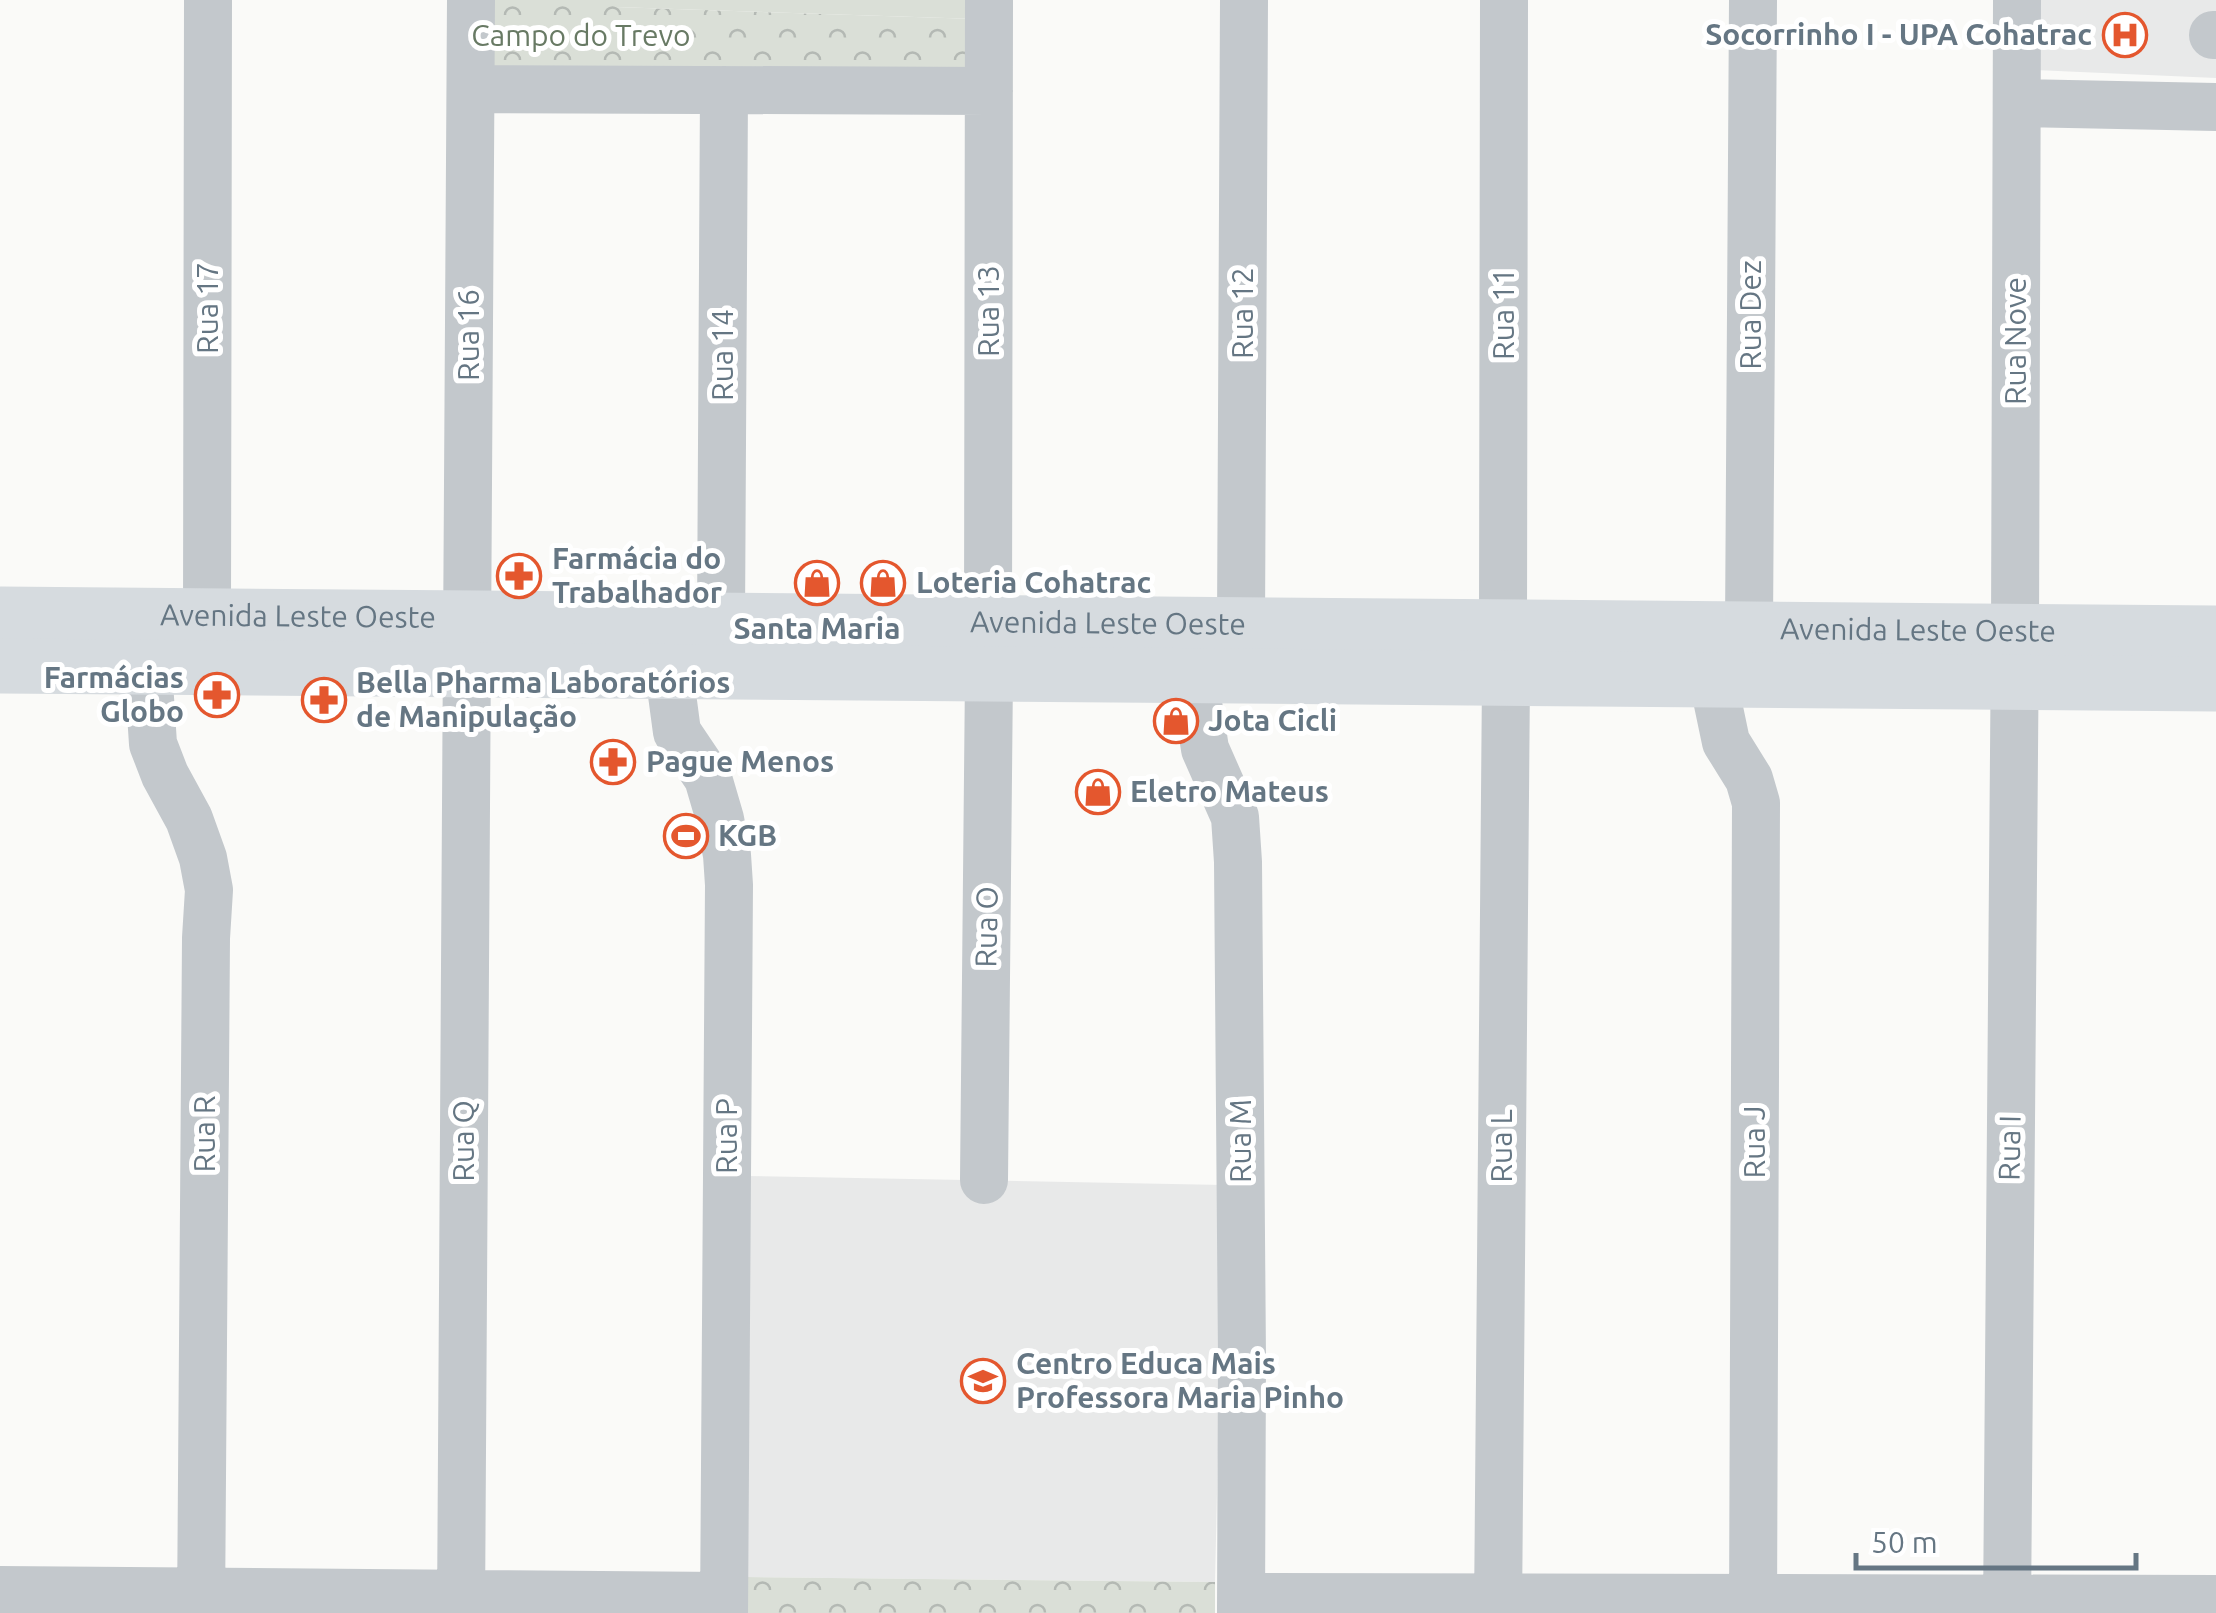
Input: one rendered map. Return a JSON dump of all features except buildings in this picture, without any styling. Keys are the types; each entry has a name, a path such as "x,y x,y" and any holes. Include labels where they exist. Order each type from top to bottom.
{"main road":[{"name":"Avenida Leste Oeste","path":"0,614 207,616 468,644 670,672 989,649 1241,625 1712,680 2015,657 2216,633"},
{"name":"Avenida Leste Oeste","path":"0,666 148,668 722,621 989,649 1194,676 1504,653 1749,629 2015,657 2216,684"}],"street":[{"name":"Rua 17","path":"207,616 208,0"},
{"name":"Rua 16","path":"468,644 471,0"},
{"name":"Rua 13","path":"989,0 989,649"},
{"name":"Rua 12","path":"1241,625 1244,0"},
{"name":"Rua 11","path":"1504,0 1504,653"},
{"name":"Rua Dez","path":"1749,629 1753,0"},
{"name":"Rua Nove","path":"2015,657 2017,0"},
{"path":"470,90 989,91"},
{"name":"Rua 14","path":"722,621 724,90"},
{"path":"2017,103 2216,107"},
{"name":"Rua Q","path":"461,1604 468,644"},
{"name":"Rua O","path":"984,1180 989,649"},
{"name":"Rua L","path":"1498,1605 1504,653"},
{"name":"Rua I","path":"2006,1606 2015,657"},
{"name":"Rua R","path":"148,668 153,744 165,776 189,818 209,890 201,1602"},
{"name":"Rua P","path":"670,672 677,732 708,778 728,854 724,1604"},
{"name":"Rua M","path":"1194,676 1204,749 1235,817 1238,862 1241,1605"},
{"name":"Rua J","path":"1712,680 1726,742 1741,764 1756,803 1753,1605"},
{"path":"0,1590 201,1602 724,1604"},
{"path":"1241,1605 2006,1606 2216,1599"}],"shaded area":[{"name":"Socorrinho I - UPA Cohatrac","path":"2034,0 2216,0 2216,78 2035,70"},
{"name":"Centro Educa Mais Professora Maria Pinho","path":"747,1176 1224,1185 1215,1582 746,1577"}],"green space":[{"name":"Campo do Trevo","path":"492,0 615,0 615,7 976,19 970,83 492,69"},
{"path":"615,0 976,0 976,19 615,7"},
{"path":"746,1577 1215,1582 1215,1613 746,1613"}],"place":[{"name":"Socorrinho I - UPA Cohatrac","path":"2125,35"},
{"name":"Farmácia do Trabalhador","path":"519,576"},
{"name":"Santa Maria","path":"817,583"},
{"name":"Loteria Cohatrac","path":"883,583"},
{"name":"Farmácias Globo","path":"217,695"},
{"name":"Bella Pharma Laboratórios de Manipulação","path":"324,700"},
{"name":"Jota Cicli","path":"1176,721"},
{"name":"Pague Menos","path":"613,762"},
{"name":"Eletro Mateus","path":"1098,792"},
{"name":"KGB","path":"686,836"},
{"name":"Centro Educa Mais Professora Maria Pinho","path":"983,1381"}]}
